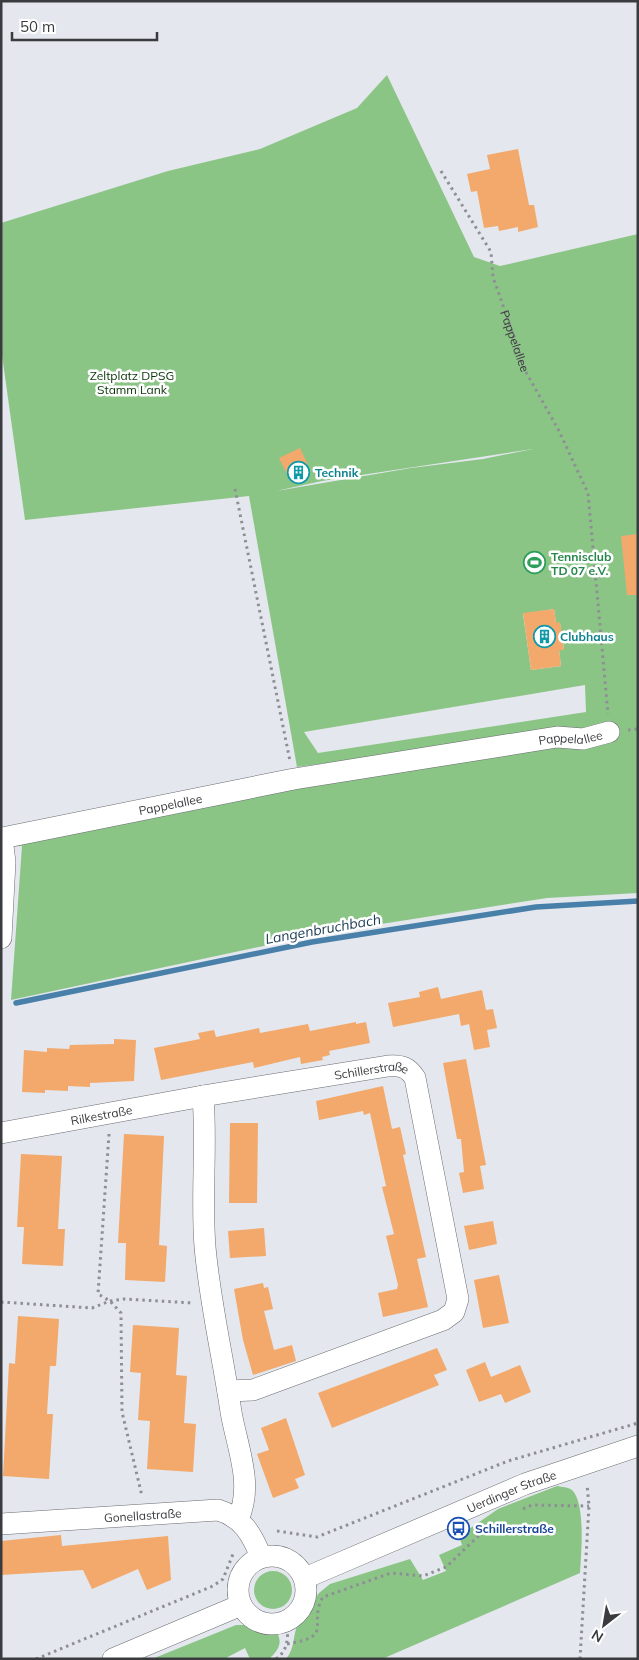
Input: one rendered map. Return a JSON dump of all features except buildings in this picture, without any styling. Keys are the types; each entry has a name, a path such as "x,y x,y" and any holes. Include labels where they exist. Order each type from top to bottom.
{"street":[{"name":"Pappelallee","path":"2,838 294,779 557,737 583,739 609,732"},
{"path":"1,938 5,862 2,838"},
{"name":"Schillerstraße","path":"202,1096 388,1066 397,1065 411,1071 415,1078 458,1299 454,1312 443,1320 253,1390 228,1391"},
{"path":"202,1096 205,1123 205,1247 228,1391 246,1481 244,1506 238,1519 255,1542 261,1557"},
{"name":"Rilkestraße","path":"1,1133 202,1096"},
{"name":"Uerdinger Straße","path":"305,1578 525,1484 638,1446"},
{"name":"Gonellastraße","path":"1,1524 218,1510 238,1519"},
{"path":"274,1555 287,1559 298,1567 305,1578 307,1591 304,1603 297,1614 287,1621 274,1624 261,1622 250,1616 242,1605 238,1594 239,1582 247,1567 261,1557 274,1555"},
{"path":"113,1659 242,1605"}],"path":[{"name":"Pappelallee","path":"441,171 491,252 493,277 527,374 558,429 588,493 609,732"},
{"path":"235,488 294,779"},
{"path":"111,1112 98,1294 110,1301 121,1313 122,1412 141,1486 144,1514"},
{"path":"1,1302 92,1308 110,1301 124,1299 213,1304"},
{"path":"277,1532 317,1537 508,1461 638,1423"},
{"path":"517,1511 532,1505 589,1506 580,1659"},
{"path":"287,1644 306,1641 314,1636 318,1627 318,1606 322,1598 391,1573 423,1576 446,1567 494,1521 502,1518"},
{"path":"36,1659 213,1586 223,1579 233,1554"},
{"path":"276,1659 281,1655 287,1644 287,1621"}],"green space":[{"name":"Zeltplatz DPSG Stamm Lank","path":"387,75 474,257 500,266 638,234 638,893 547,898 324,933 11,1000 22,846 1,847 571,730 297,767 249,496 25,520 1,348 1,223 168,171 260,149 357,108","holes":["533,449 483,459 411,468 276,491 322,481","554,609 556,623 560,623 564,649 559,650 561,666 531,670 523,614","585,685 586,712 318,753 304,732"]},
{"path":"557,1486 572,1490 579,1506 582,1530 580,1573 382,1659 286,1659 291,1650 299,1622 319,1593 330,1584 410,1559 423,1580 446,1571 439,1555 462,1545 459,1536 498,1509"},
{"path":"273,1571 286,1577 292,1590 286,1603 273,1609 260,1603 254,1590 260,1577"},
{"path":"236,1625 253,1625 277,1633 280,1640 277,1650 269,1659 250,1659 245,1648 224,1659 152,1659"}],"waterway":[{"name":"Langenbruchbach","path":"16,1003 312,942 536,907 638,901"}],"place":[{"name":"Technik","path":"299,472"},
{"name":"Tennisclub TD 07 e.V.","path":"535,563"},
{"name":"Clubhaus","path":"544,636"},
{"name":"Schillerstraße","path":"459,1528"}]}
